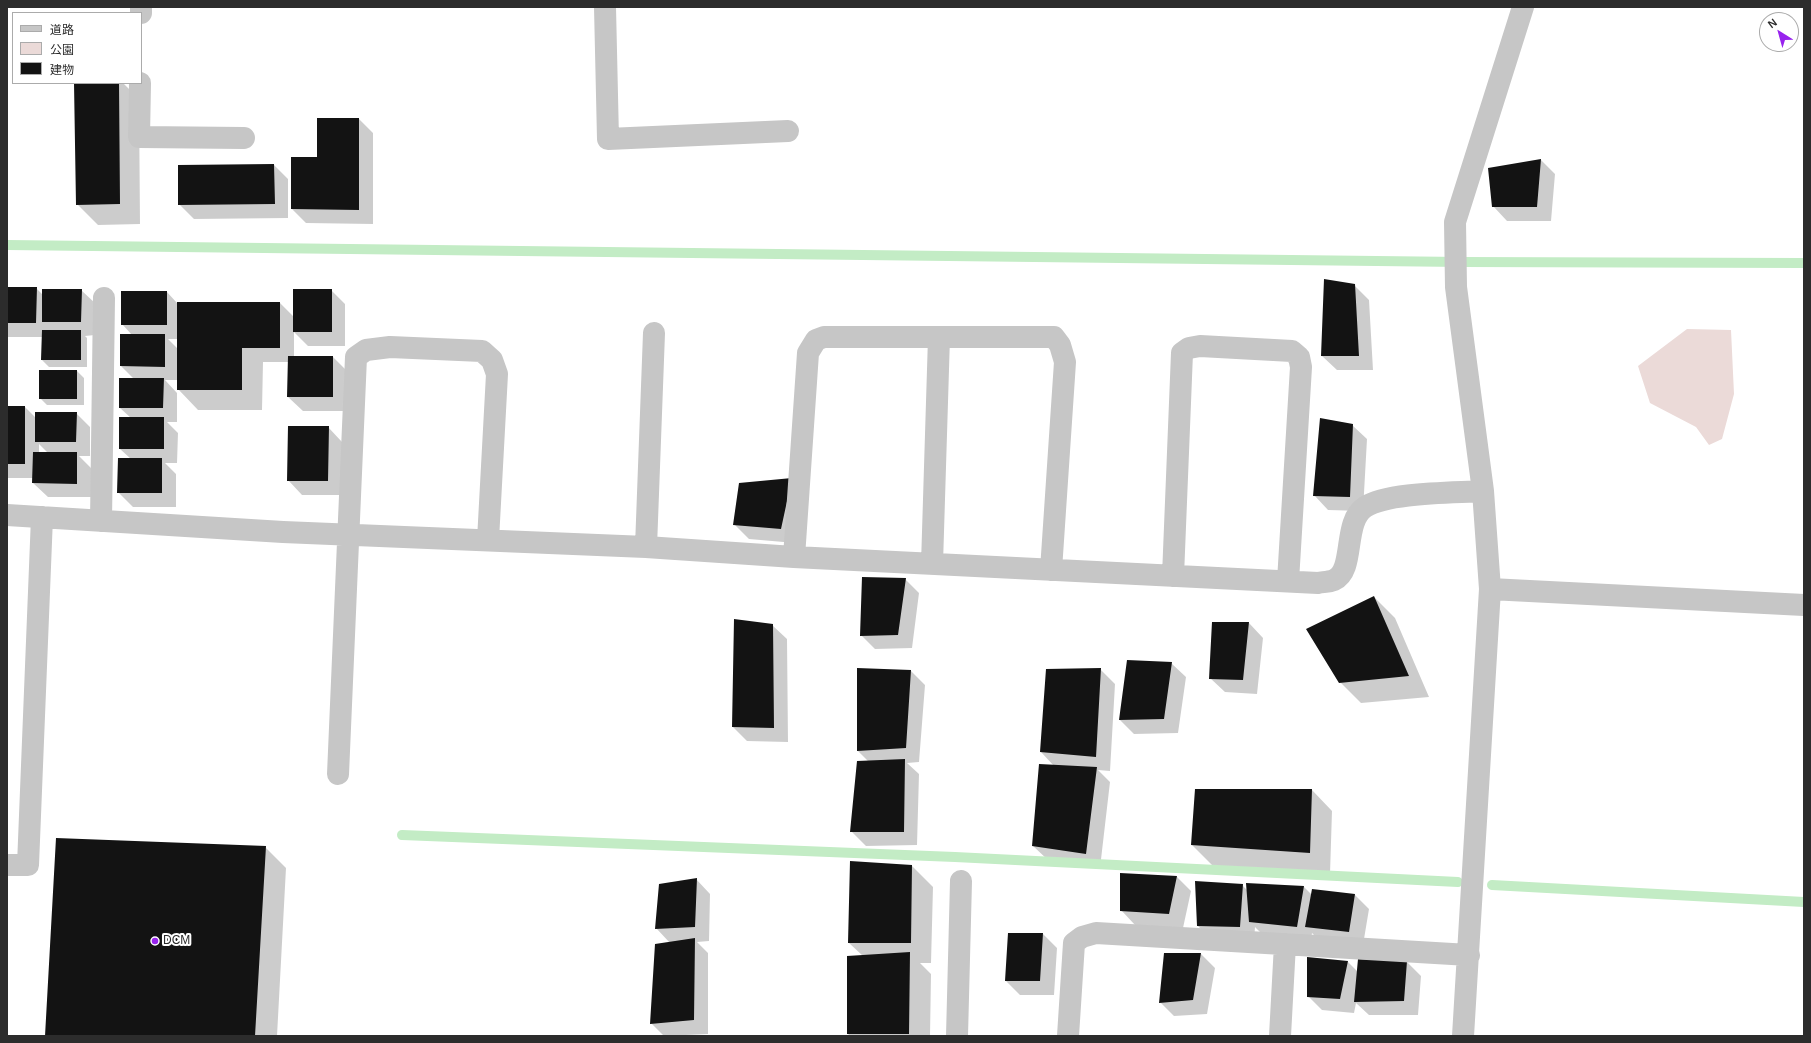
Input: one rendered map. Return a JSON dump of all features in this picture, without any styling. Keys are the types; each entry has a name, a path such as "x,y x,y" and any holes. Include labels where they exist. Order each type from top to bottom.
{"street":[{"path":"605,7 608,139 788,132"},
{"path":"1464,1036 1490,589 1483,491 1456,278 1455,222 1522,7"},
{"path":"140,84 139,137 244,138"},
{"path":"101,520 104,298"},
{"path":"646,547 654,333"},
{"path":"794,557 808,353 816,340 824,337 1054,337 1060,345 1065,362 1051,570"},
{"path":"932,564 939,337"},
{"path":"1173,576 1182,353 1189,348 1200,346 1292,350 1299,357 1301,367 1288,581"},
{"path":"338,774 356,358 366,350 398,347 482,351 492,360 497,374 488,540"},
{"path":"7,515 348,534 646,547 794,557 1318,583 1334,580 1343,572 1355,517 1365,507 1390,498 1483,491"},
{"path":"7,865 28,866 42,517"},
{"path":"1490,589 1804,605"},
{"path":"957,1036 961,881"},
{"path":"1068,1036 1074,944 1082,937 1096,933 1468,955"},
{"path":"1280,1036 1285,944"}],"green space":[{"path":"1687,329 1731,330 1734,394 1722,439 1709,445 1696,427 1650,403 1638,366"}],"building":[{"path":"74,84 119,84 120,204 76,205"},
{"path":"317,118 359,118 359,210 291,209 291,157 317,157"},
{"path":"1541,159 1537,207 1492,207 1488,168"},
{"path":"274,164 275,204 178,205 178,165"},
{"path":"1324,279 1355,284 1359,356 1321,356"},
{"path":"7,287 37,287 36,323 7,323"},
{"path":"42,289 82,289 81,322 42,322"},
{"path":"293,289 332,289 332,332 293,332"},
{"path":"121,291 167,291 167,325 121,325"},
{"path":"177,302 280,302 280,348 242,348 242,390 177,390"},
{"path":"42,330 81,330 81,360 41,360"},
{"path":"120,334 165,334 165,367 120,366"},
{"path":"288,356 333,356 333,397 287,397"},
{"path":"39,370 77,370 77,399 39,399"},
{"path":"119,378 164,378 163,408 119,408"},
{"path":"7,406 25,406 25,464 7,464"},
{"path":"35,412 77,412 76,442 35,442"},
{"path":"119,417 164,417 164,449 119,449"},
{"path":"1320,418 1353,424 1350,497 1313,496"},
{"path":"288,426 329,426 328,481 287,481"},
{"path":"33,452 77,452 77,484 32,483"},
{"path":"118,458 162,458 162,493 117,493"},
{"path":"792,478 781,529 733,525 739,483"},
{"path":"862,577 906,578 898,635 860,636"},
{"path":"1374,596 1409,676 1339,683 1306,629"},
{"path":"734,619 773,624 774,728 732,727"},
{"path":"1212,622 1249,622 1243,680 1209,679"},
{"path":"1127,660 1172,662 1164,719 1119,720"},
{"path":"857,668 911,670 906,748 857,751"},
{"path":"1101,668 1096,757 1040,752 1046,669"},
{"path":"905,759 904,832 850,832 857,761"},
{"path":"1039,764 1097,767 1086,854 1032,846"},
{"path":"1195,789 1312,789 1310,853 1191,845"},
{"name":"DCM","path":"56,838 266,846 255,1036 45,1036"},
{"path":"850,861 912,865 911,943 848,943"},
{"path":"1120,873 1177,876 1169,914 1120,911"},
{"path":"697,878 695,927 655,929 659,884"},
{"path":"1195,881 1243,884 1240,927 1197,926"},
{"path":"1246,883 1304,886 1297,927 1249,922"},
{"path":"1312,889 1355,894 1349,932 1305,927"},
{"path":"1008,933 1043,933 1040,981 1005,981"},
{"path":"695,938 694,1020 650,1024 655,944"},
{"path":"910,952 909,1034 847,1034 847,956"},
{"path":"1164,953 1201,953 1193,1000 1159,1003"},
{"path":"1307,957 1348,961 1340,999 1307,997"},
{"path":"1358,959 1407,961 1404,1001 1354,1002"}],"waterway":[{"path":"7,245 1462,262 1804,263"},
{"path":"402,835 955,857 1458,882"},
{"path":"1492,885 1804,902"}],"place":[{"name":"DCM","path":"155,941"}]}
